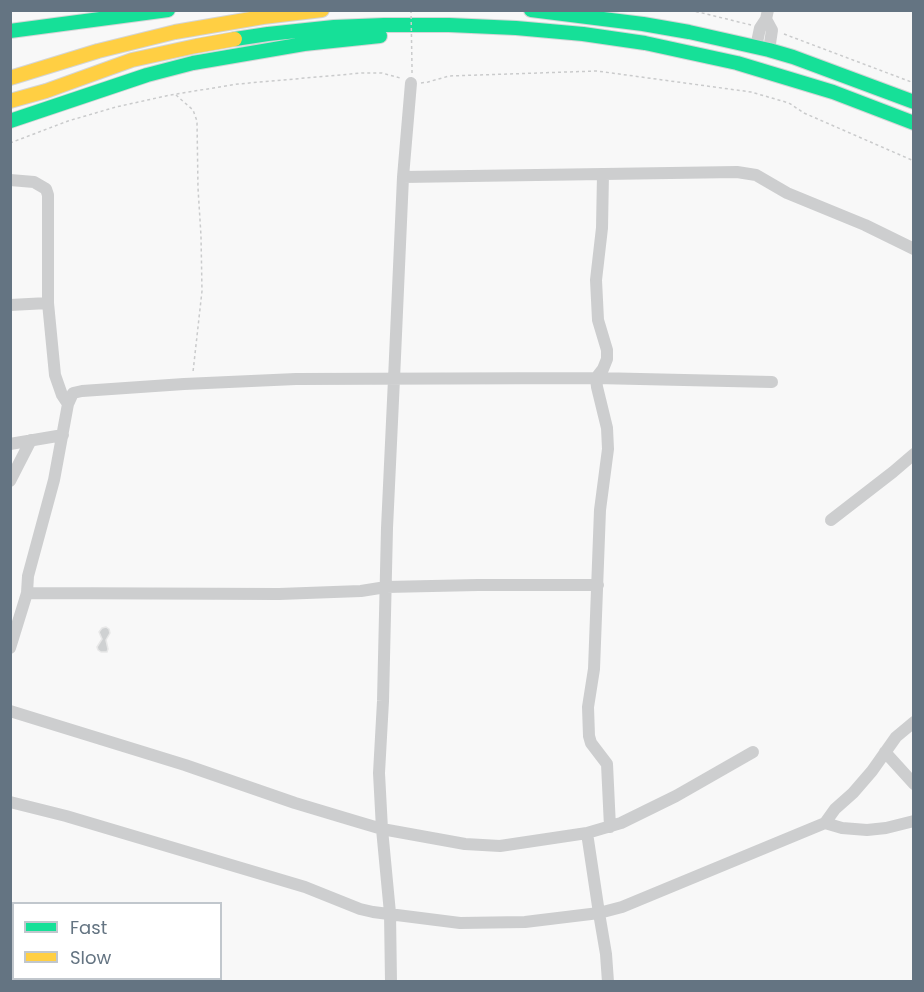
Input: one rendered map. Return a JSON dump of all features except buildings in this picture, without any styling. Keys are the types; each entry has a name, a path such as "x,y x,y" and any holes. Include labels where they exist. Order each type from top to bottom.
{"main road":[{"path":"10,31 168,10"},
{"path":"10,78 98,51 175,32 263,17 322,10"},
{"path":"531,10 643,24 762,48 793,57 914,102"},
{"path":"590,10 643,24"},
{"path":"10,101 46,91 132,60 196,46 268,34 334,27 449,25 583,34 737,63 833,92 914,123"},
{"path":"10,121 147,75 193,63 304,44 389,36 518,35 619,46 711,62 737,63"}],"street":[{"path":"762,48 766,22"},
{"path":"391,981 390,914 379,774 403,177 411,83"},
{"path":"403,177 737,172 756,175 787,193 865,225 914,249"},
{"path":"603,174 602,228 596,280 598,320 607,350 607,359 596,378 607,428 608,449 600,510 594,669 588,707 591,743 607,764 610,827"},
{"path":"10,180 34,183 46,189 48,195 48,303 55,375 68,404"},
{"path":"10,305 48,303"},
{"path":"10,648 27,593 28,576 54,480 68,404 73,393 296,379 596,378 772,382"},
{"path":"10,444 63,435"},
{"path":"10,481 30,440"},
{"path":"831,520 914,454"},
{"path":"27,593 279,594 361,591 386,587 598,585"},
{"path":"10,711 382,829 465,844 500,846 587,833 621,824 753,752"},
{"path":"10,802 66,816 306,887 360,909 460,923 525,922 599,913 622,907 825,823 835,809 853,794 896,737 914,722"},
{"path":"885,752 914,784"},
{"path":"825,823 842,828 867,830 914,821"},
{"path":"587,833 606,954 608,981"}],"path":[{"path":"411,10 412,67"},
{"path":"690,10 766,22 914,83"},
{"path":"10,143 68,121 116,107 175,94 238,84 362,73 382,73 411,83 428,82 449,76 597,71 751,92 789,103 804,113 914,161"},
{"path":"175,94 193,110 197,121 202,291 192,384"}],"traffic: fast":[{"path":"10,31 168,10"},
{"path":"531,10 643,24 769,50 914,102"},
{"path":"235,39 334,27 384,25 516,28 583,34 645,43 737,63 833,92 914,123"},
{"path":"10,121 147,75 193,63 304,44 380,36"}],"traffic: slow":[{"path":"10,78 98,51 175,32 263,17 322,10"},
{"path":"10,101 46,91 132,60 235,39"}]}
